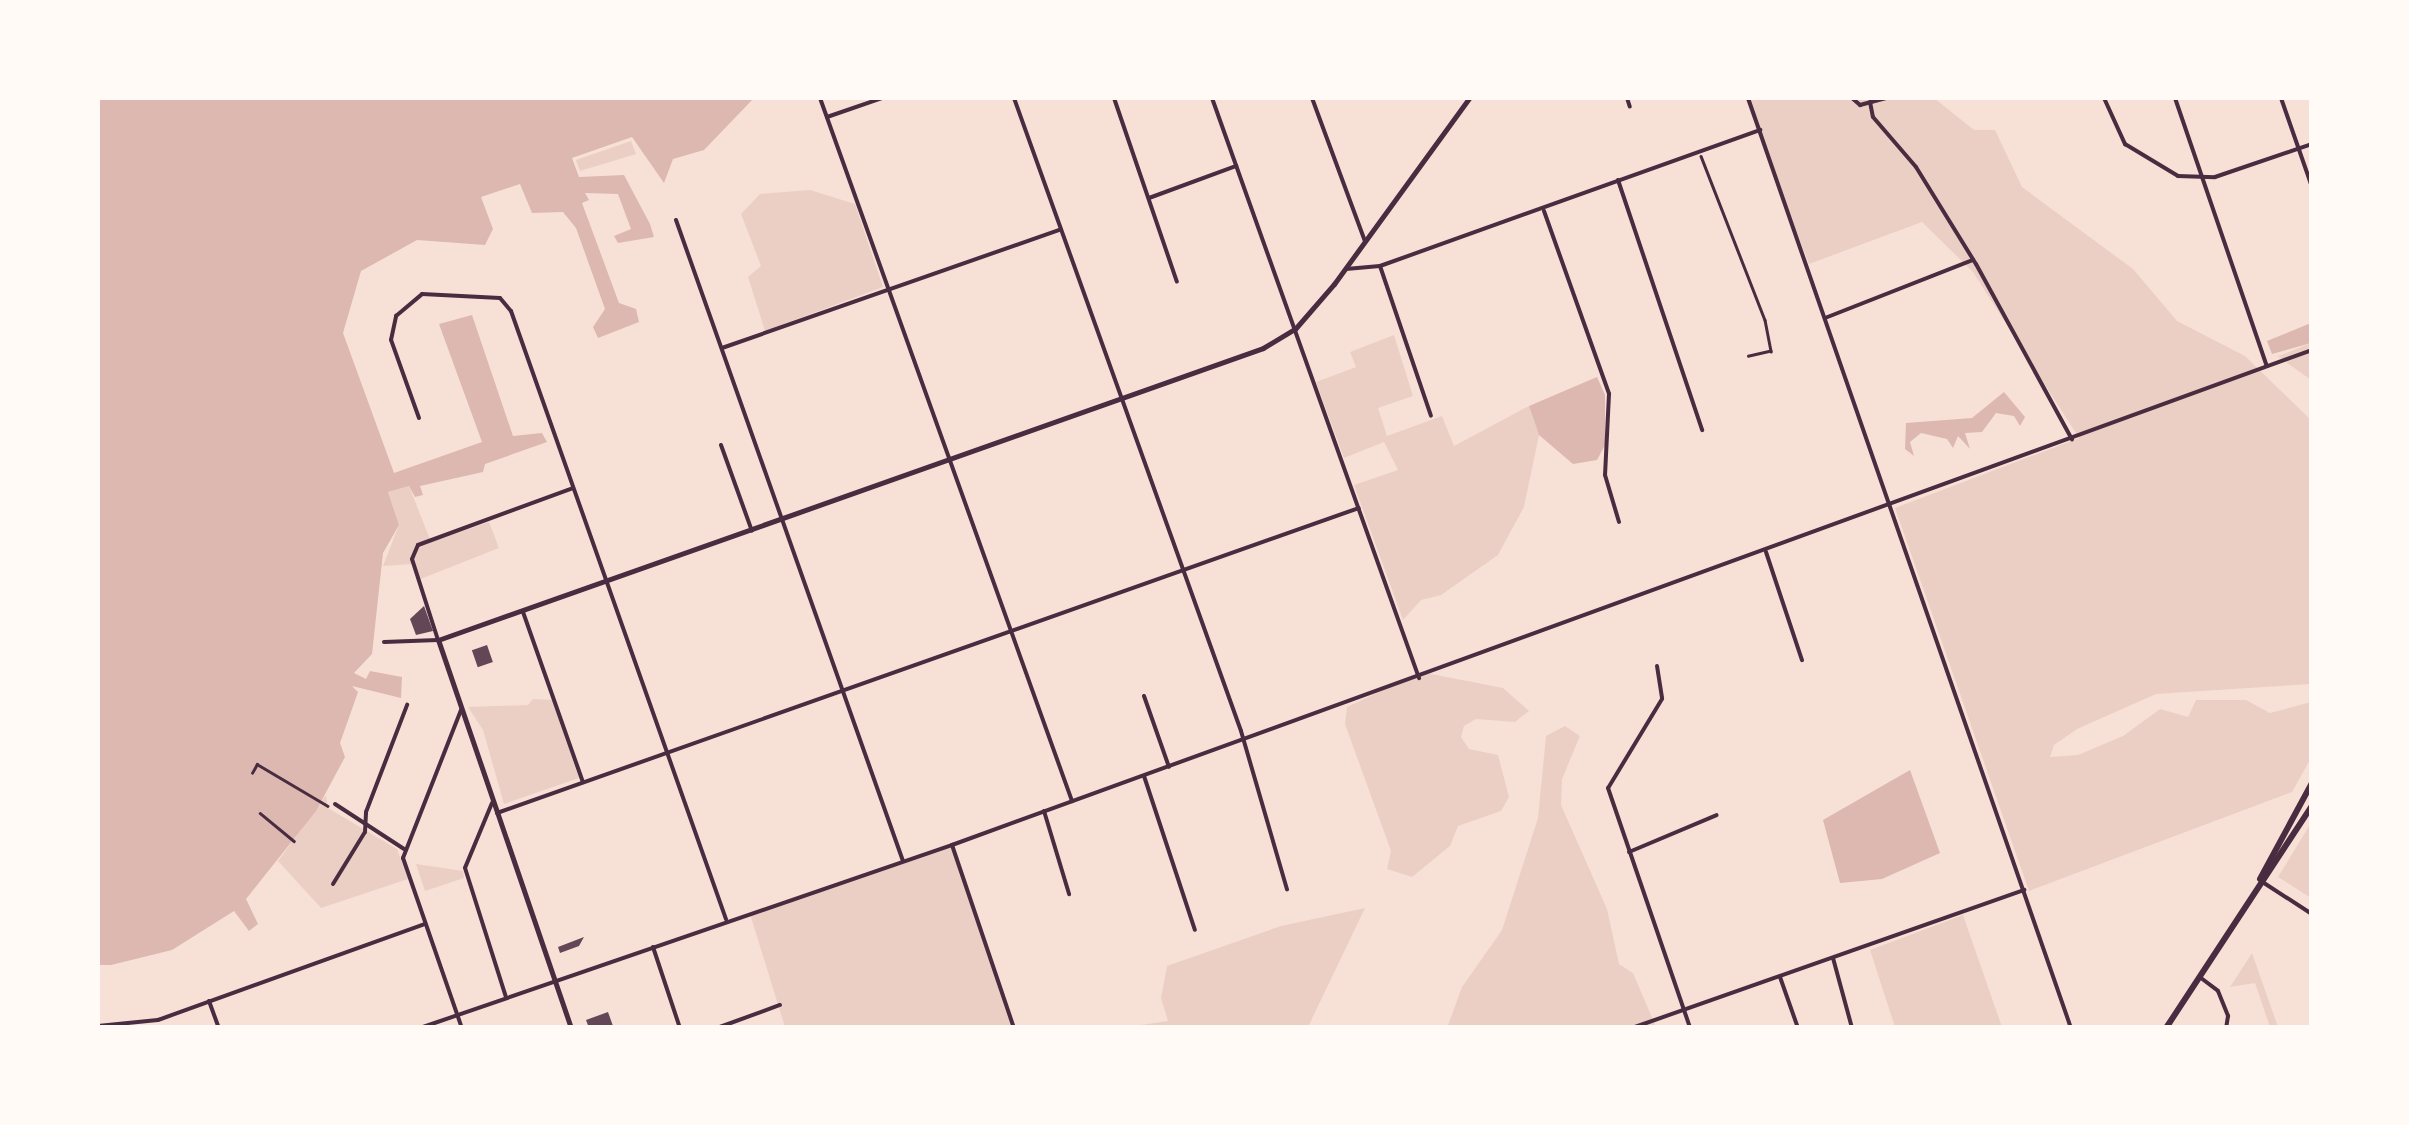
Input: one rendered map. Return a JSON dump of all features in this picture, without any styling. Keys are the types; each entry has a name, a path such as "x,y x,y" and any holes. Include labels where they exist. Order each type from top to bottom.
{"main road":[{"path":"2260,880 2312,783"},
{"path":"2166,1028 2312,806"}],"street":[{"path":"820,98 1072,801"},
{"path":"828,117 879,98"},
{"path":"1014,98 1183,571 1288,888"},
{"path":"1114,98 1177,282"},
{"path":"1212,98 1418,678"},
{"path":"1312,98 1366,240"},
{"path":"384,642 438,640 1248,355 1295,329 1346,268 1469,98"},
{"path":"1626,98 1630,107"},
{"path":"1748,98 2072,1028"},
{"path":"1852,98 1860,105 1887,98"},
{"path":"2104,98 2115,129 2136,154 2168,173 2202,178 2312,144"},
{"path":"2175,98 2267,366"},
{"path":"2281,98 2312,187"},
{"path":"1870,102 1872,118 1916,167 1973,260 2072,440"},
{"path":"1346,268 1380,266 1760,130"},
{"path":"1149,198 1236,166"},
{"path":"1618,180 1702,430"},
{"path":"1543,209 1609,394 1605,474 1619,522"},
{"path":"676,220 904,861"},
{"path":"722,348 1061,229"},
{"path":"1825,318 1973,260"},
{"path":"1380,266 1431,416"},
{"path":"420,418 391,340 396,316 422,294 500,298 573,488 727,921"},
{"path":"420,1028 1241,742 1890,508 2312,350"},
{"path":"721,446 752,531"},
{"path":"571,1028 412,560 418,545 573,488"},
{"path":"496,813 1359,508"},
{"path":"1766,552 1802,660"},
{"path":"522,611 583,782"},
{"path":"1657,666 1662,699 1609,784 1690,1028"},
{"path":"1144,696 1169,767"},
{"path":"334,884 364,824 407,705"},
{"path":"461,710 404,849 462,1028"},
{"path":"1144,776 1195,930"},
{"path":"492,802 465,868 506,996"},
{"path":"335,804 404,849"},
{"path":"1044,812 1068,894"},
{"path":"1629,852 1718,815"},
{"path":"952,845 1014,1028"},
{"path":"2260,880 2312,914"},
{"path":"1632,1028 2024,890"},
{"path":"98,1026 145,1024 426,924"},
{"path":"653,945 680,1028"},
{"path":"1833,958 1852,1028"},
{"path":"1780,976 1798,1028"},
{"path":"2199,976 2218,992 2228,1016 2226,1028"},
{"path":"209,1001 219,1028"},
{"path":"717,1028 780,1005"}],"path":[{"path":"1698,151 1724,200 1765,320 1771,351 1748,356"},
{"path":"252,772 257,764 328,806"},
{"path":"260,778 265,769"},
{"path":"260,813 294,840"}],"shaded area":[{"path":"98,98 754,98 704,150 673,159 664,183 632,137 572,158 579,177 624,175 650,224 654,237 618,243 614,236 631,229 618,194 585,193 589,200 582,203 619,303 636,309 639,322 598,338 593,327 605,309 576,228 563,212 532,213 520,184 481,197 493,229 485,245 417,240 361,271 343,333 394,473 482,442 439,324 472,315 513,436 542,433 547,442 485,464 483,472 420,486 423,495 415,497 409,486 388,492 399,525 383,553 372,654 354,673 366,679 370,671 402,677 401,698 352,686 358,692 340,743 345,757 316,811 246,899 258,924 249,931 234,911 172,950 111,965 98,965"},
{"path":"1745,98 1934,98 1974,130 1995,130 2022,187 2133,269 2177,321 2245,356 2311,420 2311,684 2156,694 2077,729 2054,745 2050,757 2078,755 2123,736 2160,709 2188,717 2196,700 2246,700 2270,713 2311,702 2311,758 2292,792 2029,891 1895,508 2079,438 1973,272 1922,222 1809,264"},
{"path":"631,141 636,154 580,171 576,160"},
{"path":"810,190 855,204 883,287 765,331 748,277 761,266 741,214 760,194"},
{"path":"2311,323 2311,343 2272,354 2267,341"},
{"path":"1394,335 1413,396 1378,408 1387,436 1442,416 1454,446 1529,406 1539,435 1524,507 1498,555 1441,595 1421,600 1403,620 1354,485 1398,470 1384,442 1344,458 1316,382 1356,367 1350,352"},
{"path":"2311,343 2311,380 2276,355 2279,356"},
{"path":"1597,377 1605,395 1605,445 1597,460 1573,464 1539,435 1529,406"},
{"path":"2004,392 2025,417 2020,426 2014,416 1996,413 1982,432 1965,433 1970,449 1958,436 1953,448 1947,439 1921,433 1910,442 1914,456 1905,449 1906,423 1972,418"},
{"path":"409,486 431,542 489,522 499,548 418,580 412,564 383,566 399,525 388,492"},
{"path":"1421,672 1503,688 1529,711 1515,722 1476,719 1464,726 1461,737 1469,749 1498,755 1509,797 1501,811 1458,826 1450,846 1412,877 1387,869 1391,851 1345,724 1347,707"},
{"path":"533,699 552,700 579,778 504,804 483,730 468,707 528,705"},
{"path":"1565,726 1580,736 1562,779 1561,805 1607,909 1619,964 1633,973 1656,1027 1447,1028 1462,987 1502,930 1538,818 1546,736"},
{"path":"1910,770 1940,853 1882,879 1840,883 1823,820"},
{"path":"326,795 328,808 397,849 408,879 321,908 278,861"},
{"path":"2311,823 2311,898 2278,877"},
{"path":"952,845 1014,1027 785,1027 750,914"},
{"path":"416,864 463,871 464,878 425,891"},
{"path":"1365,908 1308,1027 1127,1027 1168,1021 1161,998 1167,966 1281,926"},
{"path":"1963,915 2002,1027 1895,1027 1870,950"},
{"path":"2252,953 2278,1027 2270,1027 2255,983 2230,987"}],"building":[{"path":"424,606 433,631 416,635 410,619"},
{"path":"487,645 493,662 478,667 472,650"},
{"path":"584,937 579,946 560,953 558,947"},
{"path":"608,1012 613,1026 589,1028 586,1020"}]}
